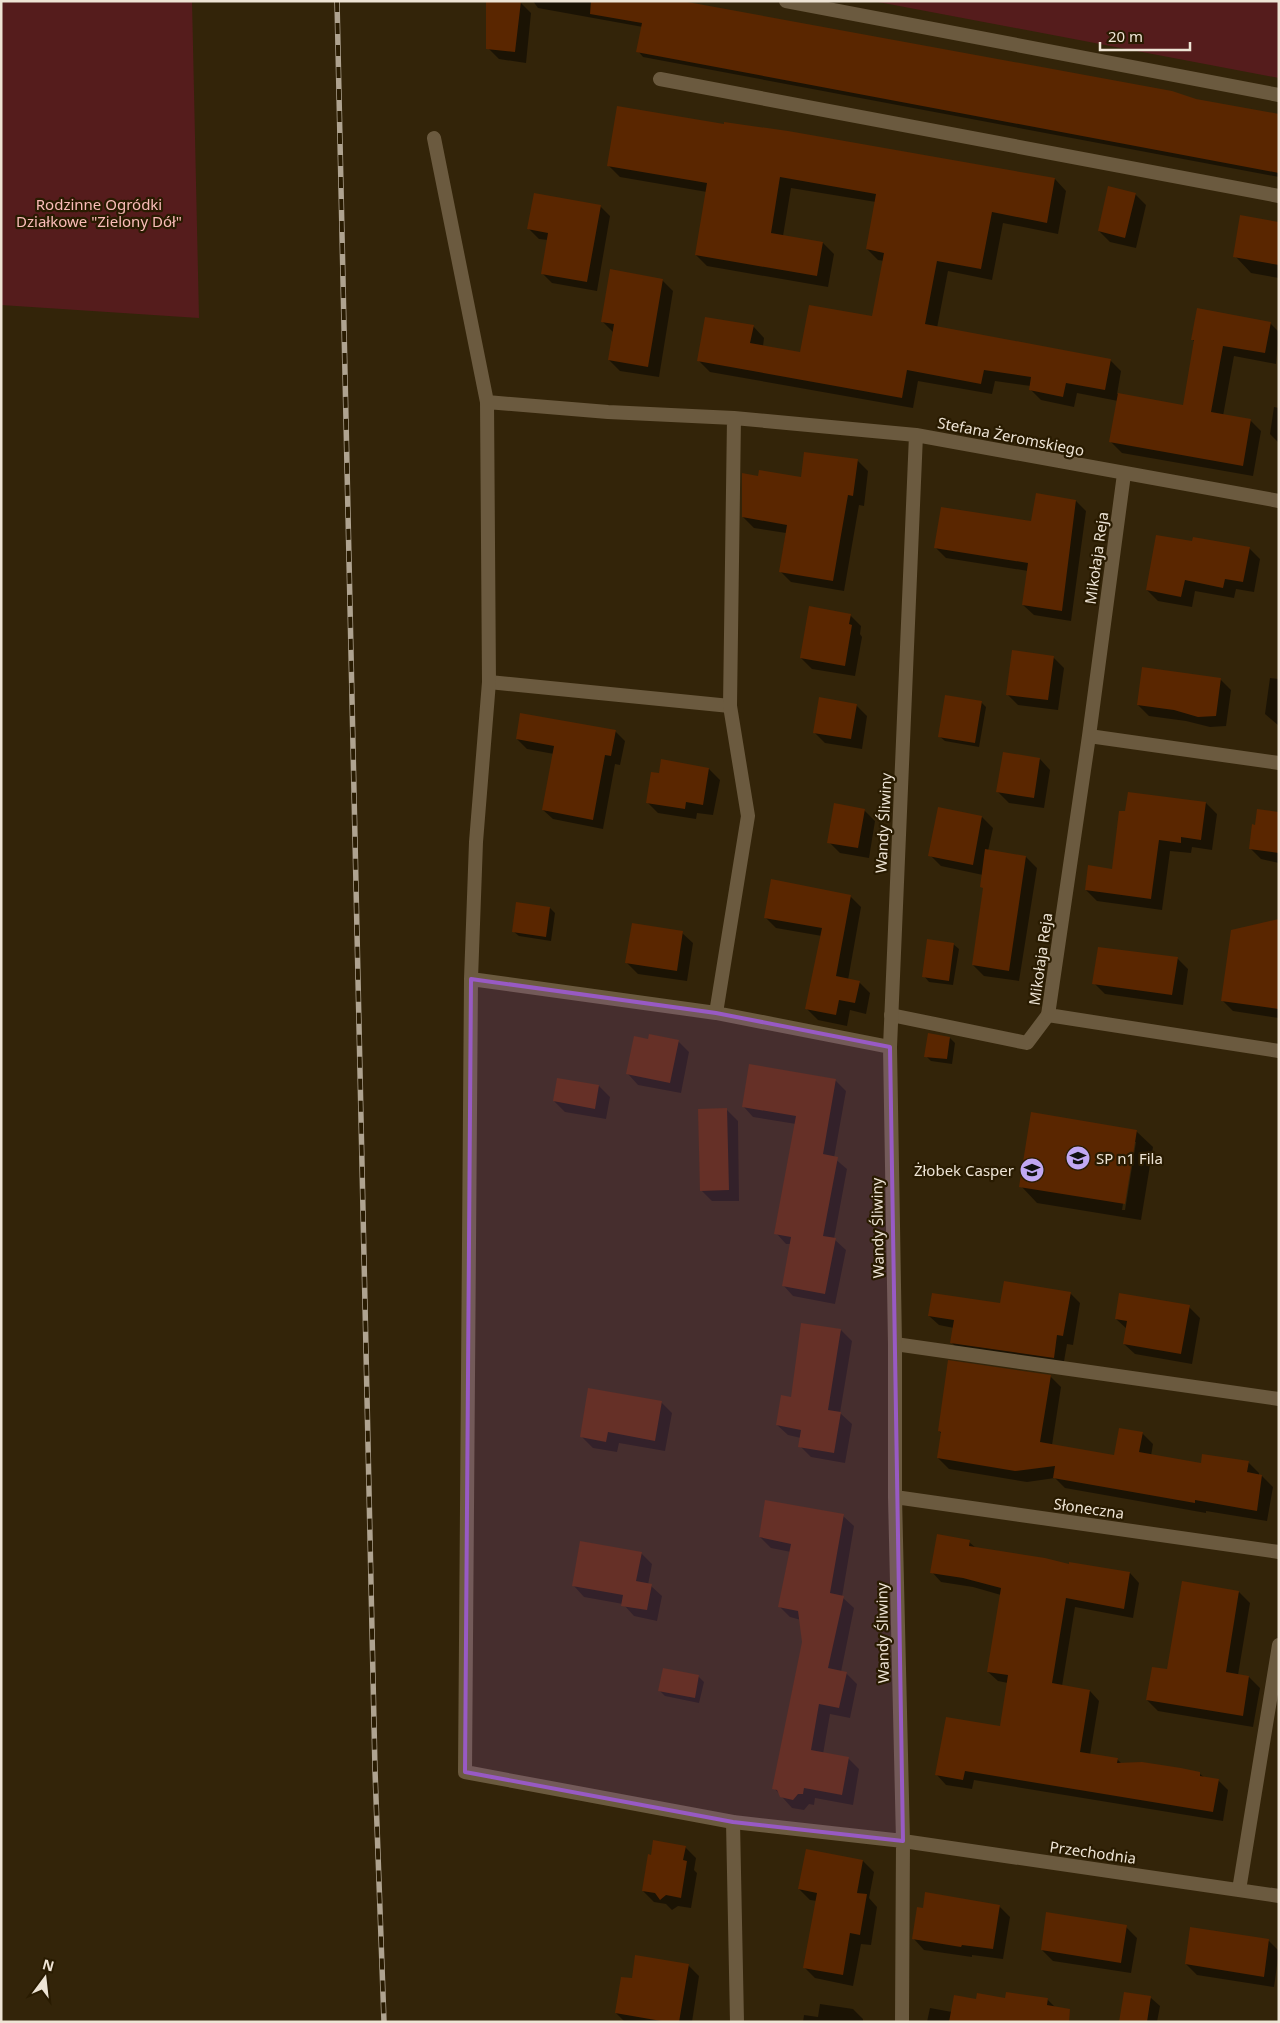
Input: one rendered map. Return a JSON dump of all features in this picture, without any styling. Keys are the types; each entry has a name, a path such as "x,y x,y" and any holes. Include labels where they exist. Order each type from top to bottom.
{"street":[{"path":"786,1 1279,95"},
{"path":"660,79 1279,196"},
{"path":"434,138 487,402 489,682 476,842 472,979 716,1013 890,1047"},
{"name":"Stefana Żeromskiego","path":"487,402 608,412 734,418 916,435 1279,501"},
{"path":"716,1013 748,816 730,706 734,418"},
{"name":"Wandy Śliwiny","path":"902,2022 902,1841 895,1497 895,1344 890,1047 916,435"},
{"name":"Mikołaja Reja","path":"1124,474 1089,736 1048,1015 1279,1051"},
{"path":"489,682 730,706"},
{"path":"1089,736 1279,763"},
{"name":"Przechodnia","path":"472,979 465,1772 733,1822 902,1841 1279,1896"},
{"path":"891,1015 1028,1043 1048,1015"},
{"path":"895,1344 1279,1399"},
{"name":"Słoneczna","path":"895,1497 1279,1552"},
{"path":"1239,1890 1279,1645"},
{"path":"733,1822 737,2022"}],"highlighted area":[{"path":"471,979 716,1013 890,1047 903,1841 733,1822 465,1772"}],"green space":[{"name":"Rodzinne Ogródki Działkowe \"Zielony Dół\"","path":"1,1 192,1 199,318 1,305"},
{"path":"873,1 1279,1 1279,78"}],"building":[{"path":"486,1 521,1 515,52 486,49"},
{"path":"591,1 682,1 1172,91 1196,99 1279,114 1279,173 636,52 642,23 590,14"},
{"path":"617,106 724,124 724,122 788,131 1055,178 1047,223 992,212 981,269 937,261 925,324 1111,359 1105,390 1066,383 1063,397 1029,390 1031,377 984,370 981,384 907,370 902,398 697,361 705,317 754,325 750,343 800,352 809,305 872,316 884,253 866,249 876,194 780,177 771,233 823,242 817,276 695,255 707,183 607,166"},
{"path":"1108,186 1136,193 1125,238 1098,231"},
{"path":"534,193 601,205 587,282 541,274 548,233 527,229"},
{"path":"1240,215 1279,222 1279,265 1233,257"},
{"path":"610,269 663,279 648,367 608,360 614,324 601,322"},
{"path":"1197,308 1271,322 1265,353 1223,346 1211,412 1251,419 1243,466 1109,442 1118,393 1183,405 1194,340 1191,340"},
{"path":"804,452 858,459 853,496 848,495 833,581 779,572 787,525 742,517 742,473 758,476 759,470 801,477"},
{"path":"1036,493 1076,500 1062,611 1022,605 1028,563 934,548 941,507 1031,521"},
{"path":"1156,535 1192,541 1193,537 1250,547 1243,582 1225,579 1223,588 1185,580 1181,597 1146,590"},
{"path":"809,606 851,614 849,624 852,625 845,666 800,658"},
{"path":"1012,650 1054,656 1048,700 1006,695"},
{"path":"1142,667 1221,678 1216,716 1198,717 1174,710 1137,705"},
{"path":"945,695 982,701 975,743 938,737"},
{"path":"819,697 857,704 851,739 813,733"},
{"path":"520,713 616,730 611,756 605,755 593,820 542,810 554,746 516,739"},
{"path":"1003,752 1040,758 1034,798 996,792"},
{"path":"661,759 709,768 703,805 686,802 685,809 646,803 651,772 659,773"},
{"path":"1128,792 1206,802 1201,840 1181,837 1181,843 1159,840 1151,899 1085,890 1088,865 1112,869 1119,811 1125,811"},
{"path":"834,803 865,809 858,848 827,843"},
{"path":"938,807 982,816 973,865 928,856"},
{"path":"1257,809 1279,812 1279,853 1249,849 1252,824 1255,825"},
{"path":"985,849 1026,856 1009,971 972,965 983,888 980,887"},
{"path":"771,879 851,895 836,976 860,981 855,1003 839,1000 836,1015 805,1009 822,928 764,918"},
{"path":"516,902 550,907 546,937 512,932"},
{"path":"1279,919 1279,1009 1221,1001 1231,930"},
{"path":"632,923 683,931 677,971 625,963"},
{"path":"927,939 954,943 949,981 922,977"},
{"path":"1098,947 1178,957 1172,995 1092,984"},
{"path":"928,1033 950,1037 947,1059 924,1057"},
{"path":"649,1034 679,1040 670,1083 626,1074 634,1036 648,1039"},
{"path":"749,1064 836,1079 823,1154 838,1157 823,1236 836,1238 825,1294 782,1286 791,1237 774,1234 796,1116 742,1107"},
{"path":"557,1078 599,1085 595,1109 553,1101"},
{"path":"727,1108 729,1190 700,1191 698,1109"},
{"name":"SP n1 Fila","path":"1031,1112 1137,1130 1125,1204 1019,1187"},
{"path":"1004,1281 1071,1292 1063,1336 1057,1335 1054,1358 950,1343 954,1320 928,1316 932,1293 1000,1303"},
{"path":"1119,1293 1190,1305 1181,1354 1123,1344 1127,1321 1115,1319"},
{"path":"801,1323 841,1329 828,1410 841,1412 834,1453 798,1447 801,1430 776,1425 781,1395 791,1397"},
{"path":"948,1360 1051,1375 1040,1442 1114,1455 1119,1428 1143,1432 1139,1452 1201,1463 1202,1454 1249,1461 1247,1472 1262,1475 1257,1511 1195,1500 1195,1503 1053,1478 1055,1466 1015,1471 937,1458 941,1432 938,1431"},
{"path":"588,1388 662,1401 655,1441 608,1432 606,1442 580,1437"},
{"path":"765,1500 844,1514 830,1593 844,1596 828,1668 847,1672 839,1708 819,1704 811,1750 849,1757 842,1795 804,1788 803,1794 798,1794 793,1800 780,1797 777,1790 772,1789 802,1642 798,1611 778,1607 791,1544 759,1537"},
{"path":"937,1534 970,1540 969,1546 1045,1558 1069,1564 1069,1562 1130,1572 1124,1609 1066,1598 1052,1683 1090,1690 1080,1752 1118,1758 1117,1763 1142,1762 1181,1768 1200,1772 1200,1776 1219,1779 1213,1812 965,1771 963,1780 935,1775 946,1717 1000,1726 1008,1675 987,1672 1001,1588 963,1578 930,1573"},
{"path":"580,1541 642,1552 636,1581 652,1584 647,1610 621,1606 623,1595 572,1586"},
{"path":"1182,1581 1239,1591 1226,1672 1249,1676 1243,1716 1146,1700 1152,1667 1167,1669"},
{"path":"663,1668 699,1675 695,1698 658,1691"},
{"path":"653,1840 686,1846 683,1860 687,1861 681,1898 666,1895 660,1900 655,1893 642,1891 648,1854 651,1855"},
{"path":"806,1849 863,1860 857,1893 867,1894 860,1935 850,1933 843,1975 803,1968 817,1893 798,1889"},
{"path":"925,1892 1000,1905 993,1949 962,1945 961,1947 912,1939 917,1907 923,1908"},
{"path":"1046,1912 1127,1925 1121,1963 1041,1950"},
{"path":"1190,1927 1269,1939 1264,1977 1185,1964"},
{"path":"635,1955 689,1964 679,2022 667,2022 615,2013 621,1977 632,1978"},
{"path":"1006,1992 1048,1998 1047,2005 1070,2009 1069,2022 949,2022 954,1995 976,1999 977,1993 1005,1998"},
{"path":"1124,1992 1151,1996 1147,2022 1119,2022"}],"railway":[{"path":"337,1 375,1770 384,2022"}],"place":[{"name":"SP n1 Fila","path":"1078,1158"},
{"name":"Żłobek Casper","path":"1032,1170"}]}
